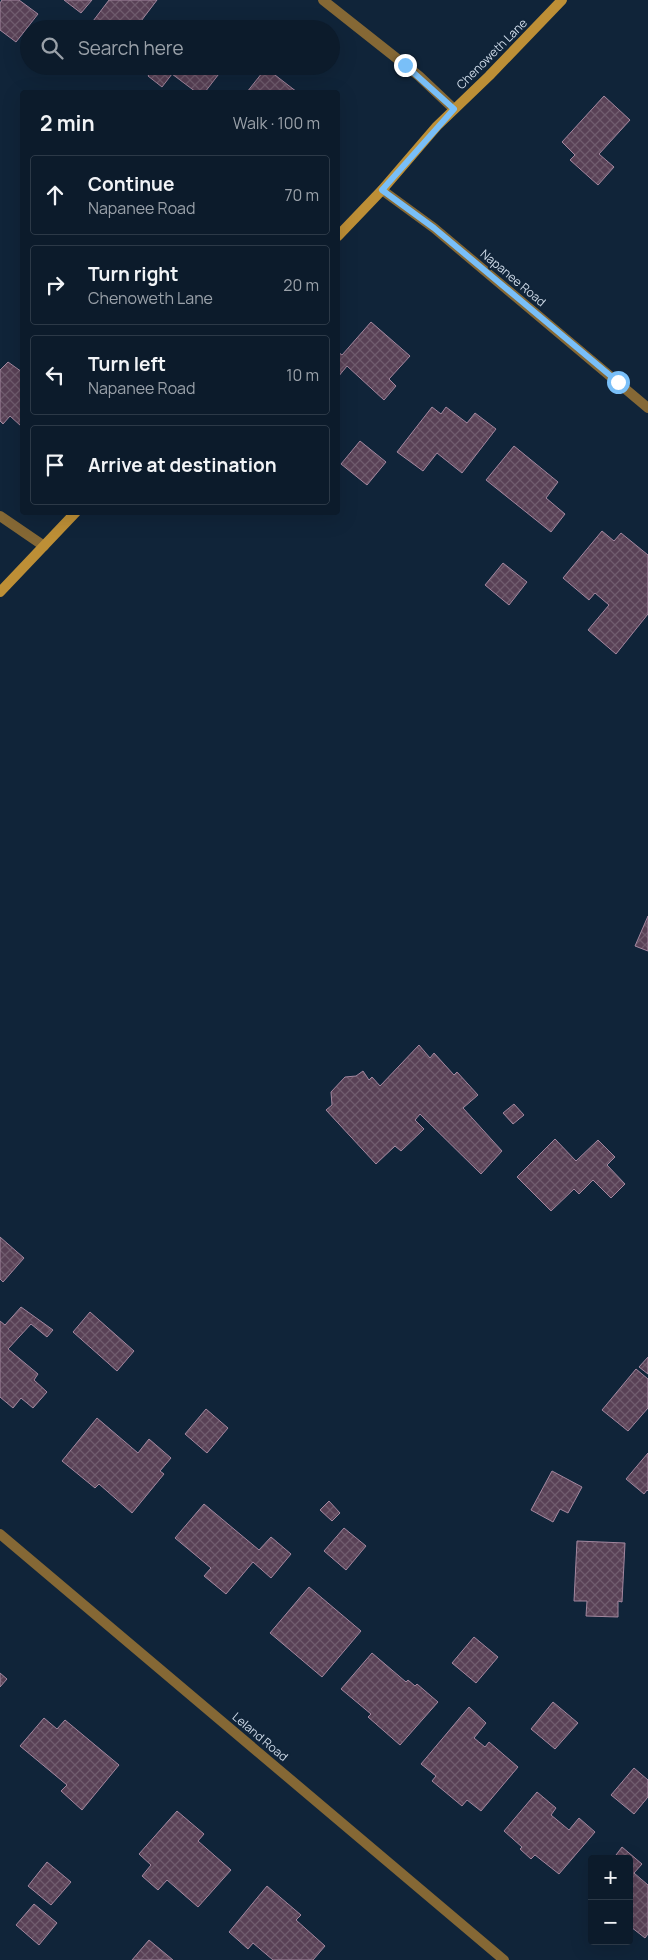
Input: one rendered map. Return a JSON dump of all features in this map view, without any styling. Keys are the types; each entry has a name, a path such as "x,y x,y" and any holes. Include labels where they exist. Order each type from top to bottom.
{"main road":[{"name":"Chenoweth Lane","path":"340,234 454,109 489,76 562,0"},
{"path":"0,592 73,515"}],"street":[{"path":"323,0 419,76 454,109"},
{"name":"Napanee Road","path":"382,190 434,228 648,408"},
{"path":"0,516 44,546"},
{"name":"Leland Road","path":"0,1534 504,1960"}],"building":[{"path":"2,0 19,0 38,14 33,20 20,20 20,37 16,42 0,30 0,3"},
{"path":"64,0 92,0 81,13"},
{"path":"109,0 157,0 142,20 94,20"},
{"path":"149,75 171,75 162,87"},
{"path":"173,75 218,75 207,90 193,90"},
{"path":"260,75 275,75 294,90 249,90"},
{"path":"604,96 630,120 599,154 614,167 598,185 570,160 575,155 562,142"},
{"path":"371,322 410,356 389,379 396,386 384,400 347,366 340,375 340,354 342,355"},
{"path":"8,362 20,371 20,425 10,416 3,424 0,421 0,370"},
{"path":"432,407 441,414 446,407 467,423 475,413 496,429 462,473 437,453 423,471 397,452"},
{"path":"360,441 386,462 367,485 341,464"},
{"path":"514,446 558,482 546,498 565,514 551,532 486,480"},
{"path":"602,531 614,541 621,533 648,555 648,614 616,654 588,630 609,605 595,593 589,600 563,578"},
{"path":"503,563 527,582 509,605 485,585"},
{"path":"648,916 648,951 635,946"},
{"path":"419,1045 430,1058 434,1053 454,1075 457,1072 478,1095 463,1108 502,1151 481,1174 420,1114 415,1120 424,1129 401,1151 395,1146 376,1164 326,1110 332,1105 331,1092 345,1077 356,1076 363,1071 369,1080 372,1077 380,1086"},
{"path":"514,1104 524,1115 513,1124 503,1113"},
{"path":"555,1139 576,1161 598,1140 615,1157 607,1165 625,1184 611,1198 593,1180 579,1194 574,1189 551,1211 517,1177"},
{"path":"0,1237 24,1258 3,1282 0,1279"},
{"path":"21,1307 53,1330 47,1337 31,1324 8,1349 38,1374 34,1380 47,1392 33,1408 21,1398 13,1408 0,1397 0,1321 5,1325"},
{"path":"90,1312 134,1351 117,1371 73,1332"},
{"path":"648,1357 648,1374 639,1367"},
{"path":"636,1369 648,1379 648,1408 628,1431 602,1410"},
{"path":"206,1409 228,1428 207,1453 185,1434"},
{"path":"97,1418 138,1453 149,1439 171,1458 160,1471 164,1474 132,1513 99,1484 95,1488 62,1461"},
{"path":"648,1453 648,1491 644,1494 626,1479"},
{"path":"552,1471 582,1487 568,1513 560,1509 553,1522 531,1510"},
{"path":"329,1501 340,1513 332,1521 320,1510"},
{"path":"204,1504 259,1550 271,1537 291,1554 271,1578 253,1562 226,1594 204,1576 211,1568 175,1538"},
{"path":"344,1528 366,1546 346,1570 324,1551"},
{"path":"577,1541 625,1543 622,1602 618,1601 618,1617 586,1616 587,1601 574,1601"},
{"path":"309,1587 361,1631 322,1677 270,1633"},
{"path":"474,1637 498,1657 476,1683 452,1663"},
{"path":"372,1653 406,1682 408,1680 415,1686 417,1684 438,1702 400,1745 368,1717 371,1714 341,1689"},
{"path":"0,1673 7,1679 0,1687"},
{"path":"553,1702 578,1723 555,1749 531,1729"},
{"path":"469,1707 486,1723 474,1738 485,1747 489,1742 518,1767 481,1811 467,1800 462,1806 432,1781 436,1776 421,1764"},
{"path":"44,1718 57,1729 65,1720 119,1765 82,1810 61,1791 67,1785 20,1746"},
{"path":"634,1768 648,1780 648,1797 634,1814 611,1795"},
{"path":"537,1792 556,1808 551,1815 569,1830 579,1818 595,1832 559,1874 535,1855 531,1859 520,1849 522,1847 504,1831"},
{"path":"177,1811 204,1834 198,1841 231,1870 198,1907 167,1880 158,1890 142,1876 151,1865 139,1854"},
{"path":"622,1847 631,1855 616,1855"},
{"path":"633,1856 642,1864 634,1873 648,1885 648,1934 645,1938 633,1929"},
{"path":"47,1862 71,1882 51,1905 28,1886"},
{"path":"267,1886 301,1915 296,1920 325,1946 313,1960 273,1960 253,1943 248,1949 229,1932"},
{"path":"34,1904 57,1923 39,1945 16,1925"},
{"path":"149,1940 173,1960 132,1960"}],"route":[{"path":"405,65 454,109 382,190 434,228 618,382"}]}
